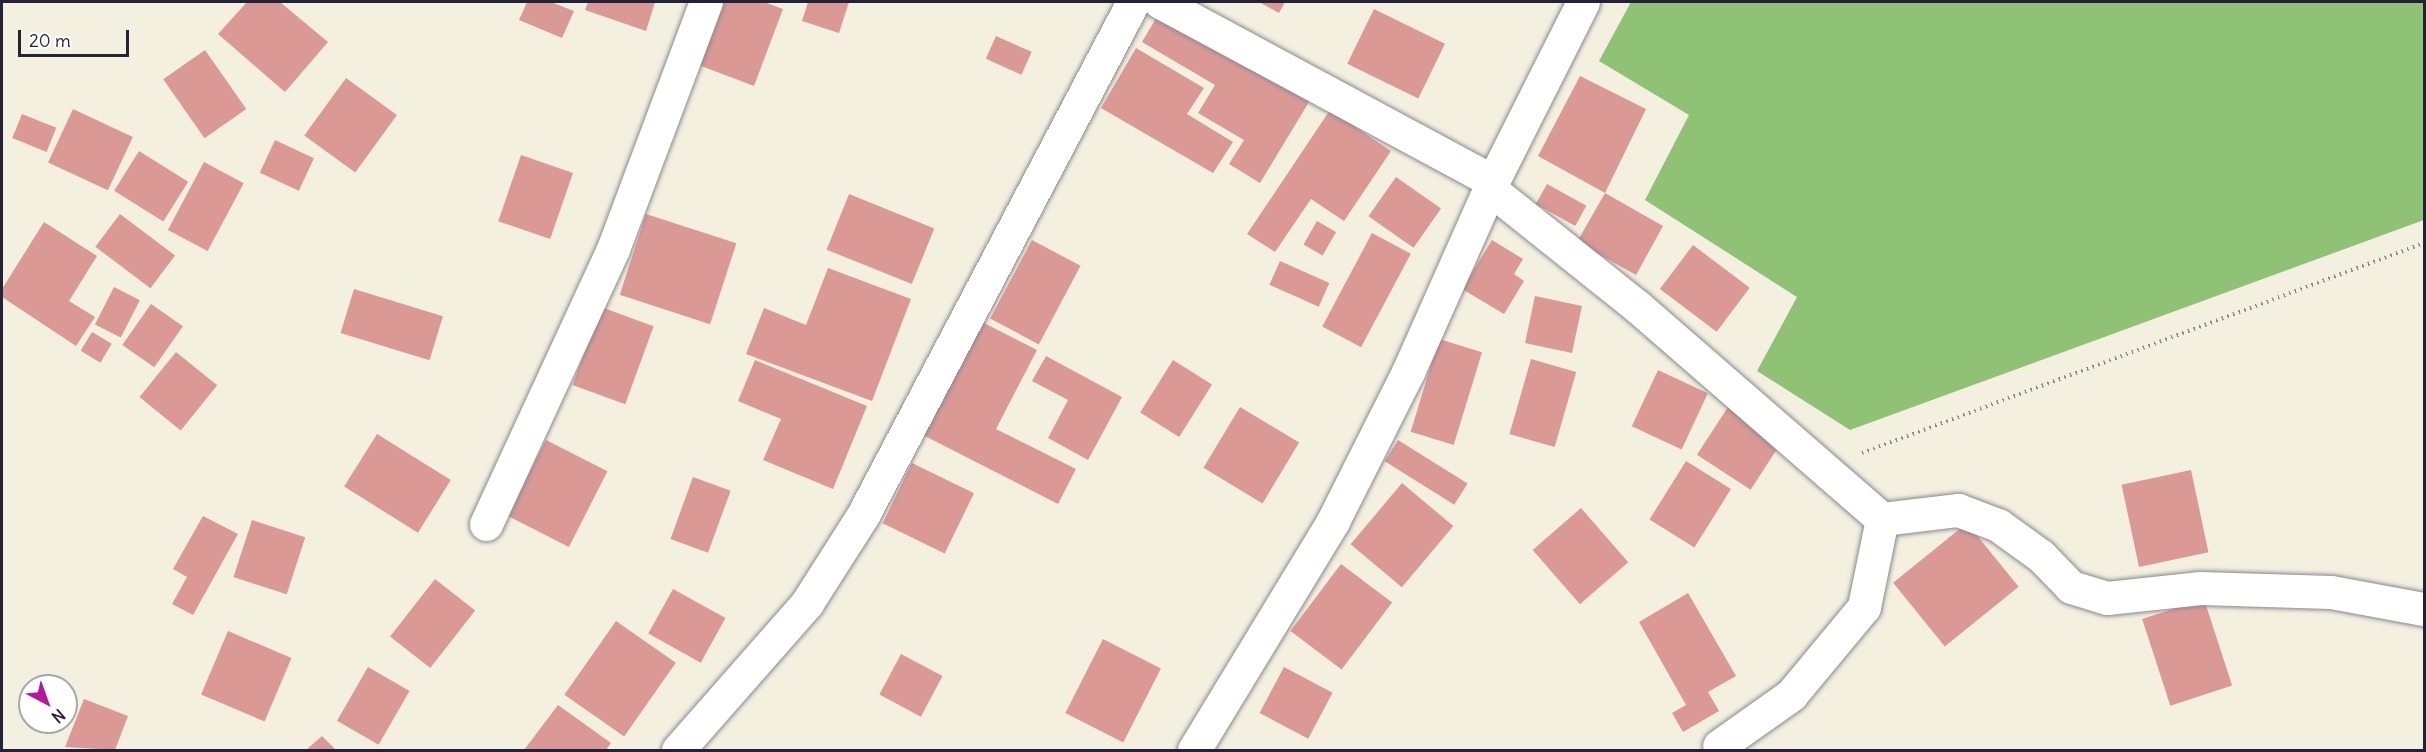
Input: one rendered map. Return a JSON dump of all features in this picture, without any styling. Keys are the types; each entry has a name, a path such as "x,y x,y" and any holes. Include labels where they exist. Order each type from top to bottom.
{"street":[{"path":"486,524 613,249 706,2"},
{"path":"678,750 807,603 863,515 1133,2"},
{"path":"1160,2 1492,185 1638,307 1882,519 1958,510 1968,513 1998,525 2041,556 2071,587 2107,598 2200,588 2319,591 2424,609"},
{"path":"1194,750 1333,521 1408,372 1492,185 1583,2"},
{"path":"1719,746 1791,695 1864,607 1882,519"}],"path":[{"path":"1822,468 2424,243"}],"green space":[{"path":"1631,2 2424,2 2424,220 1850,430 1757,371 1797,297 1645,200 1689,115 1599,61"}],"building":[{"path":"247,2 280,2 328,42 285,92 218,34"},
{"path":"527,2 551,2 574,11 562,38 519,20"},
{"path":"588,2 655,2 646,31 585,10"},
{"path":"719,2 764,2 783,9 754,86 696,64"},
{"path":"808,2 849,2 839,33 802,21"},
{"path":"1259,2 1285,2 1279,13"},
{"path":"1162,8 1312,97 1260,183 1229,164 1244,140 1198,113 1215,85 1142,42"},
{"path":"1374,9 1445,44 1418,98 1347,64"},
{"path":"996,36 1032,52 1021,75 986,59"},
{"path":"1136,48 1204,88 1187,114 1233,142 1213,173 1101,108"},
{"path":"205,50 246,109 205,138 163,79"},
{"path":"1580,76 1646,109 1605,193 1538,156"},
{"path":"346,78 397,115 355,172 304,135"},
{"path":"73,109 133,137 108,190 48,162"},
{"path":"1330,110 1391,151 1344,221 1311,199 1275,252 1247,234"},
{"path":"22,114 56,128 47,152 12,138"},
{"path":"275,140 314,158 299,191 260,173"},
{"path":"139,151 188,182 163,222 114,191"},
{"path":"521,155 573,173 550,239 498,221"},
{"path":"204,162 244,183 208,251 168,230"},
{"path":"1396,177 1441,209 1414,248 1368,216"},
{"path":"1547,184 1586,206 1575,226 1536,204"},
{"path":"1605,193 1663,226 1636,275 1577,242"},
{"path":"849,194 934,228 912,284 827,250"},
{"path":"120,214 175,256 150,288 95,247"},
{"path":"646,214 736,243 710,324 620,295"},
{"path":"1317,221 1336,232 1323,255 1304,244"},
{"path":"44,222 97,256 69,301 95,317 76,346 2,297 2,289"},
{"path":"1372,233 1411,254 1361,347 1322,327"},
{"path":"1032,240 1081,266 1039,344 990,319"},
{"path":"1492,240 1523,259 1514,274 1524,281 1504,314 1462,289"},
{"path":"1693,245 1750,288 1717,332 1660,289"},
{"path":"1280,261 1329,283 1319,307 1269,285"},
{"path":"828,268 911,299 872,401 746,354 764,308 806,325"},
{"path":"114,287 140,300 121,338 95,324"},
{"path":"354,289 443,316 429,360 341,333"},
{"path":"1535,296 1582,306 1572,353 1525,343"},
{"path":"151,304 183,326 154,367 122,345"},
{"path":"601,307 654,326 625,404 573,385"},
{"path":"980,321 1037,350 996,429 1076,469 1058,504 921,434"},
{"path":"92,332 112,344 100,363 81,351"},
{"path":"1439,339 1482,352 1454,445 1411,432"},
{"path":"176,352 217,385 181,430 139,397"},
{"path":"1046,356 1122,397 1088,460 1048,438 1068,400 1032,381"},
{"path":"1531,359 1576,372 1555,447 1510,434"},
{"path":"755,360 867,406 833,489 763,460 781,419 738,401"},
{"path":"1173,360 1212,384 1179,437 1140,413"},
{"path":"1658,370 1708,393 1682,449 1632,426"},
{"path":"1240,407 1299,443 1263,503 1203,468"},
{"path":"1728,407 1782,442 1751,490 1697,455"},
{"path":"377,434 451,480 418,533 344,487"},
{"path":"546,440 607,471 569,547 507,516"},
{"path":"1398,440 1468,483 1454,505 1385,461"},
{"path":"1686,461 1731,489 1694,548 1649,520"},
{"path":"912,463 974,493 945,553 883,523"},
{"path":"2191,470 2208,552 2139,567 2122,485"},
{"path":"693,477 731,491 708,553 670,539"},
{"path":"1402,483 1453,526 1402,587 1351,544"},
{"path":"1581,508 1628,562 1580,604 1533,550"},
{"path":"203,516 238,534 193,615 172,604 187,577 173,569"},
{"path":"252,520 305,537 287,594 233,577"},
{"path":"1967,523 2019,587 1945,647 1893,583"},
{"path":"1341,564 1392,603 1342,670 1290,631"},
{"path":"435,579 475,610 430,668 390,637"},
{"path":"673,589 725,618 701,663 648,634"},
{"path":"1688,593 1736,676 1708,692 1719,711 1683,732 1672,713 1686,705 1639,622"},
{"path":"2204,599 2232,686 2170,706 2142,619"},
{"path":"616,621 676,663 624,737 564,695"},
{"path":"228,631 292,658 265,721 201,695"},
{"path":"1103,639 1161,669 1123,742 1065,713"},
{"path":"901,654 942,676 921,717 879,695"},
{"path":"368,667 410,691 379,745 337,721"},
{"path":"1284,667 1333,693 1308,739 1260,713"},
{"path":"84,699 128,716 115,750 65,747 70,734 78,734 78,714"},
{"path":"558,705 611,743 606,750 524,750"},
{"path":"322,736 336,750 306,750"}]}
